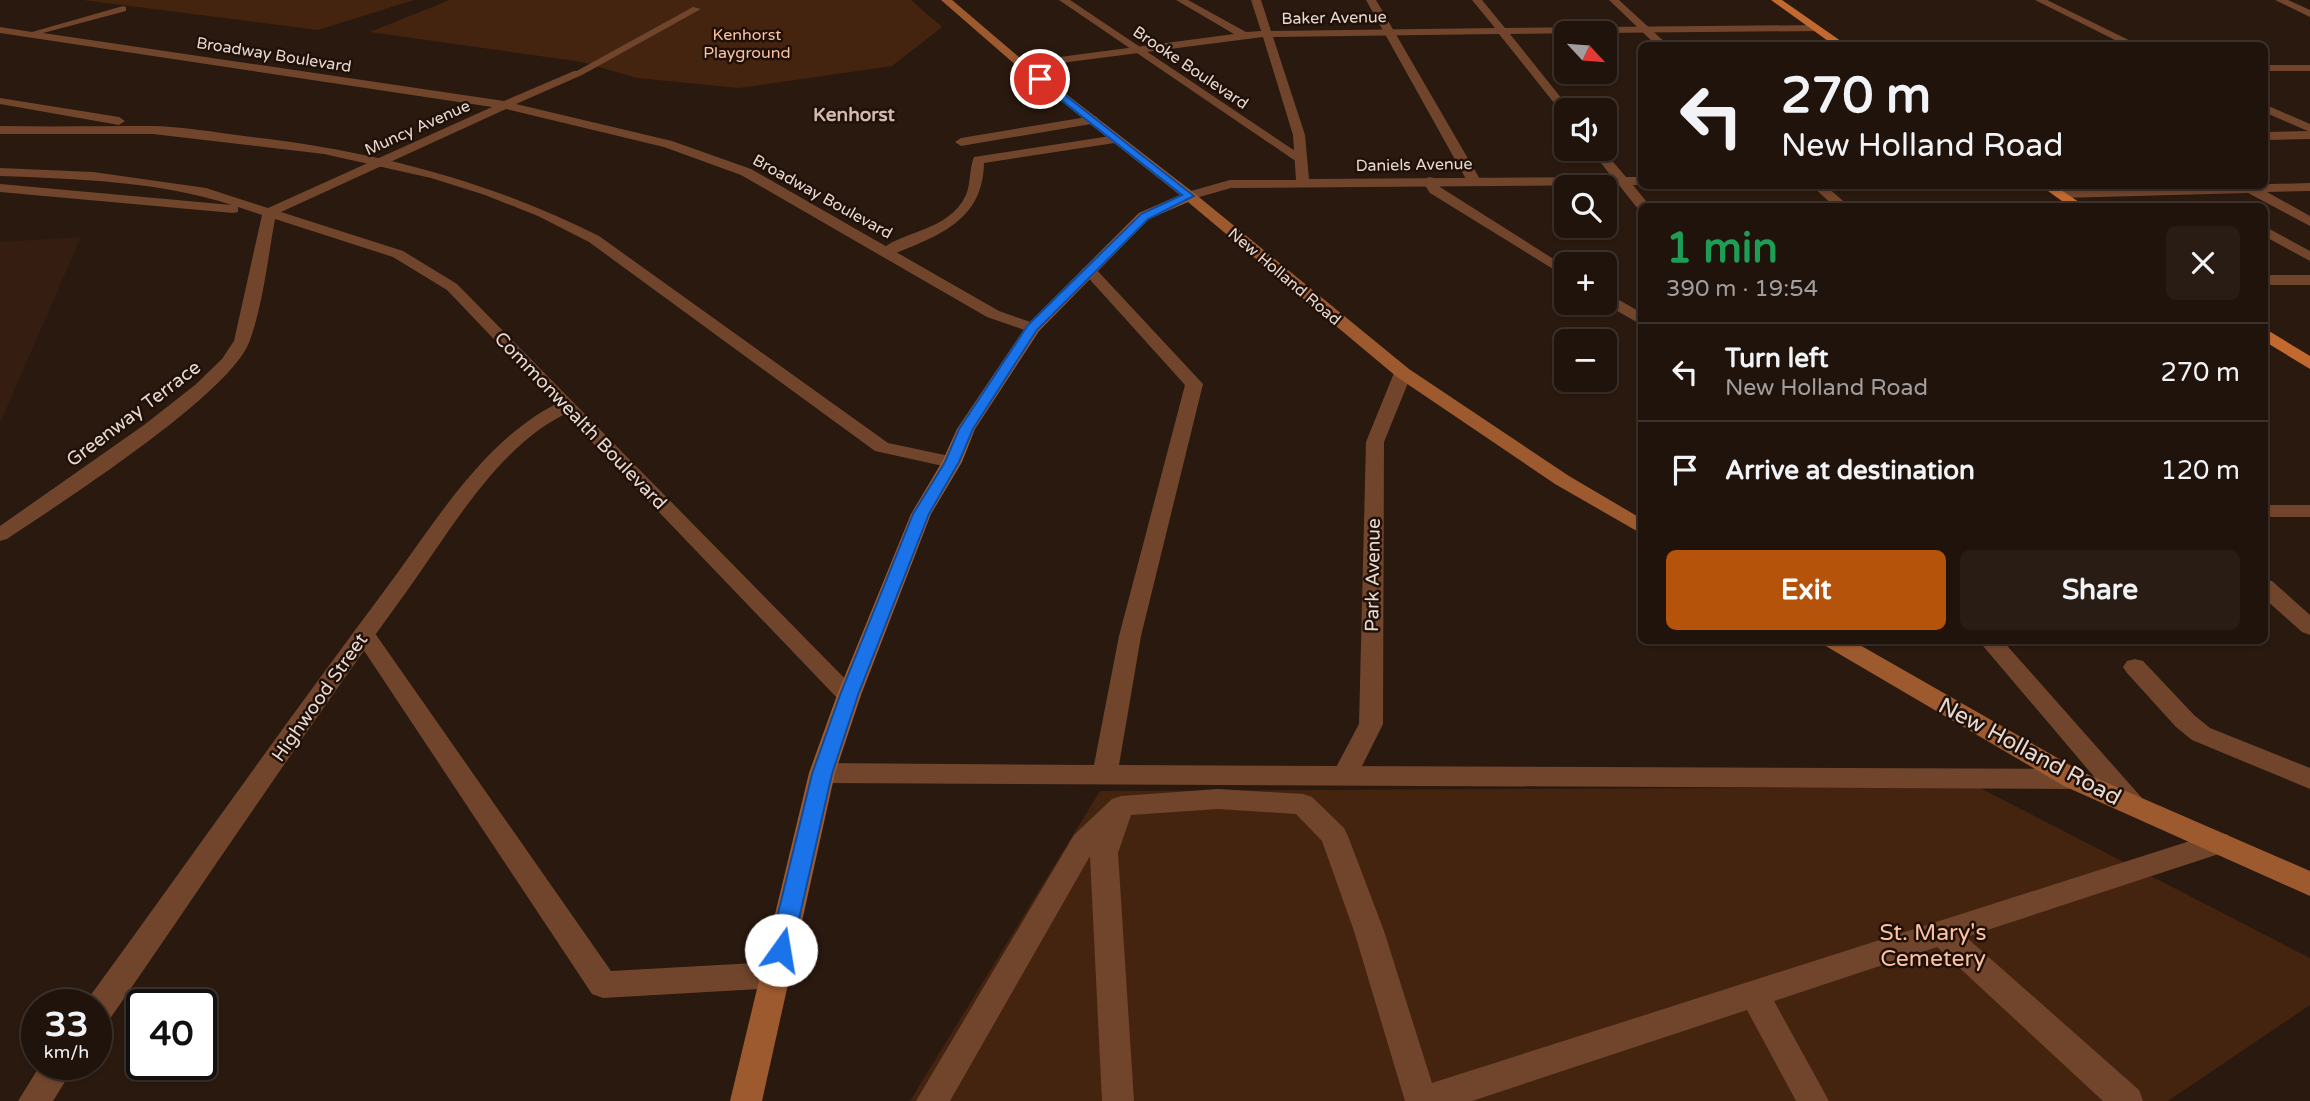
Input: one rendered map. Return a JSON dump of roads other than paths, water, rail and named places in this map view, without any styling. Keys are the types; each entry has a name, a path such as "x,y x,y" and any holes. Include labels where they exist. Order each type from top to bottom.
{"main road":[{"name":"New Holland Road","path":"946,0 1022,65 1189,196 1403,373 1562,480 1638,526"},
{"path":"1776,0 1837,42"},
{"path":"2052,189 2074,203"},
{"path":"746,1101 822,774 849,695 921,514 952,462 966,429 1032,328 1144,216 1189,196"},
{"path":"2268,336 2310,364"},
{"name":"New Holland Road","path":"1839,644 2073,779 2310,884"}],"street":[{"name":"Brooke Boulevard","path":"1063,0 1301,159"},
{"path":"1181,0 1272,51"},
{"path":"1256,0 1298,135 1303,182"},
{"path":"1371,0 1474,181"},
{"path":"1477,0 1556,98"},
{"path":"1614,0 1660,42"},
{"path":"2040,0 2128,42"},
{"path":"2280,0 2310,14"},
{"path":"30,34 123,9"},
{"name":"Muncy Avenue","path":"270,212 382,159 578,73 696,9"},
{"name":"Baker Avenue","path":"1022,65 1242,35 1817,28"},
{"name":"Broadway Boulevard","path":"1,39 30,34 505,106 644,137 721,162 766,183 993,314 1032,328"},
{"name":"Broadway Boulevard","path":"1,39 486,114 543,115"},
{"path":"2268,68 2310,68"},
{"path":"0,101 149,127 153,130"},
{"path":"2268,109 2310,128"},
{"path":"961,142 1093,120"},
{"path":"0,130 153,130 303,147 382,159 495,193 567,224 625,261 882,447 952,462"},
{"path":"2268,136 2310,135"},
{"path":"886,252 926,235 967,209 980,180 978,160 1117,139"},
{"path":"1606,161 1640,203"},
{"name":"Commonwealth Boulevard","path":"0,173 93,176 162,183 206,192 398,254 452,287 849,695"},
{"path":"1429,181 1435,190 1554,265"},
{"name":"Daniels Avenue","path":"1189,196 1230,184 1638,181"},
{"path":"2268,188 2310,187"},
{"name":"Commonwealth Boulevard","path":"0,188 270,212"},
{"path":"1822,189 1839,203"},
{"path":"2060,194 2252,189 2310,222"},
{"path":"2196,191 2218,203"},
{"path":"2139,192 2157,203"},
{"name":"Greenway Terrace","path":"0,535 157,426 209,385 234,358 242,341 270,212"},
{"path":"2268,232 2310,257"},
{"path":"1089,270 1194,384 1130,636 1105,774"},
{"path":"2272,280 2310,280"},
{"path":"1617,304 1638,318"},
{"name":"Park Avenue","path":"1345,775 1371,724 1375,442 1403,373"},
{"name":"Highwood Street","path":"112,990 364,634 495,457 541,419 567,406"},
{"path":"2268,511 2310,510"},
{"path":"2268,590 2310,627"},
{"path":"364,634 603,985 775,975"},
{"path":"1992,644 2133,805"},
{"path":"2134,667 2185,722 2201,734 2310,779"},
{"path":"822,774 2073,779"},
{"path":"932,1101 1084,842 1121,806 1218,799 1303,804 1334,836 1369,931 1423,1101 2218,843"},
{"path":"1118,1101 1104,853 1121,806"},
{"path":"1941,933 2127,1101"},
{"path":"1754,994 1814,1101"},
{"path":"34,1101 49,1080"}],"district":[{"name":"Kenhorst","path":"854,114"}],"park label":[{"name":"Kenhorst Playground","path":"747,43"},
{"name":"St. Mary's Cemetery","path":"1933,945"}]}
